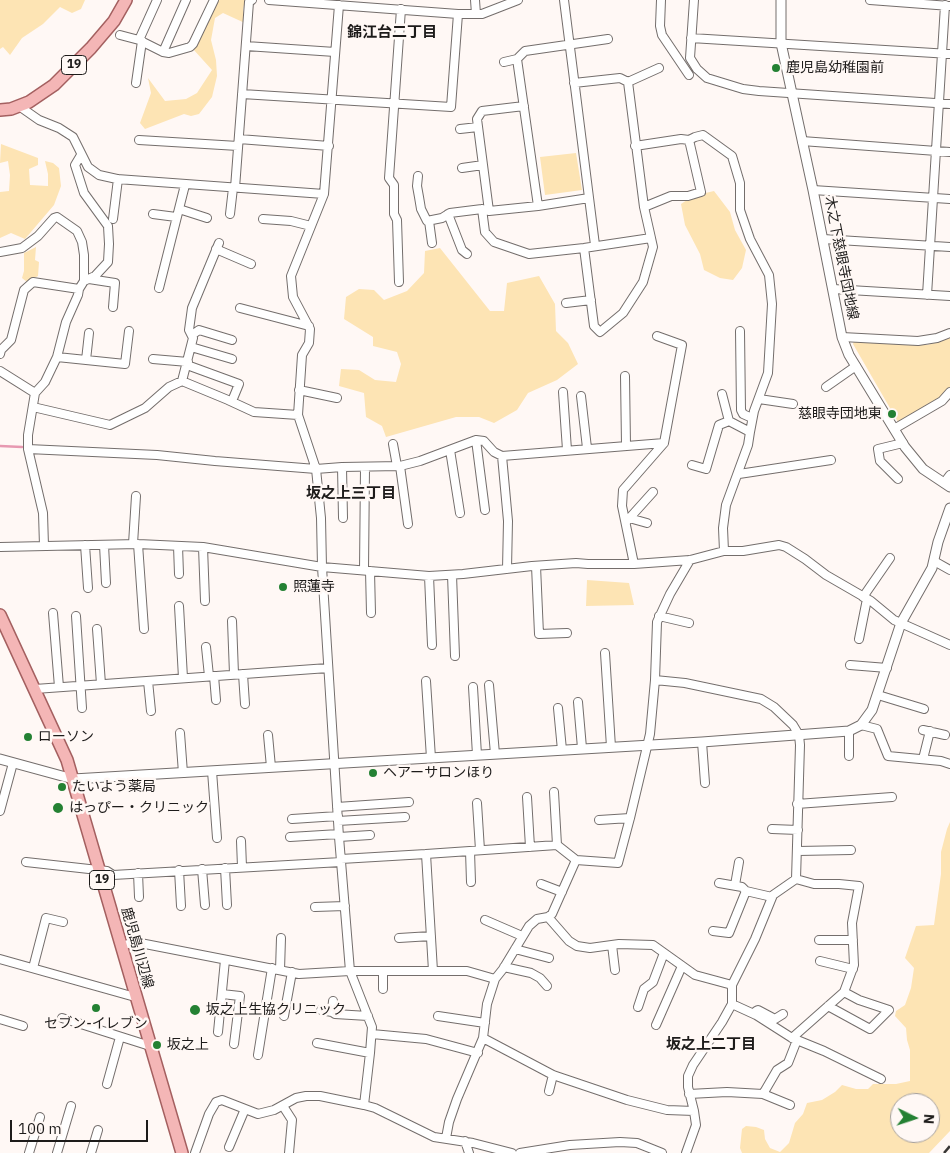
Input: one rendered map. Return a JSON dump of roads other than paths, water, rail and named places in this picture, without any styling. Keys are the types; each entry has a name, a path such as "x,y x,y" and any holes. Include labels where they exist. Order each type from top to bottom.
{"main road":[{"name":"19","path":"0,110 19,106 38,97 62,78 117,18 126,0"},
{"name":"鹿児島川辺線","path":"0,615 67,760 182,1153"}],"street":[{"path":"136,83 140,41 156,0"},
{"path":"163,52 186,0"},
{"path":"120,35 140,41 163,52 190,47 214,0"},
{"path":"230,214 239,143 249,2 252,0"},
{"path":"269,0 458,14 482,14 518,0"},
{"path":"475,0 476,14"},
{"path":"564,0 595,245"},
{"path":"661,0 660,26 662,35 689,75"},
{"path":"694,0 690,58 697,69 707,78 743,89 950,104"},
{"name":"木之下慈眼寺団地線","path":"781,0 781,43 813,190 842,338 856,366 903,443 924,469 947,485"},
{"path":"870,0 948,5 946,54 939,103 926,295"},
{"path":"338,6 324,194 292,276 293,297 310,330 308,343 302,355 298,415 316,470 321,518 322,567 334,763 350,971 368,1016 372,1034 364,1105"},
{"path":"399,282 394,185 389,178 400,9"},
{"path":"242,94 451,108 458,14"},
{"path":"691,38 946,54"},
{"path":"504,62 517,60 525,51 608,39"},
{"path":"246,46 335,52"},
{"path":"517,60 538,206"},
{"path":"628,82 659,68"},
{"path":"574,83 620,78 628,82"},
{"path":"584,248 594,326 600,332 623,313 643,282 653,247 644,208 628,82"},
{"path":"19,106 39,120 59,128 73,137 88,167 99,175 118,179 324,194"},
{"path":"524,106 482,111 477,119 483,166 485,232 494,242 529,254 651,238"},
{"path":"460,129 478,127"},
{"path":"636,146 682,139 690,140 703,135 732,156 740,183 740,210 750,239 770,274 772,304 768,373 752,418 748,445 739,474 726,505 723,528 724,552"},
{"path":"139,140 328,146"},
{"path":"644,208 672,196 688,196 701,192 690,140"},
{"path":"802,141 950,152"},
{"path":"44,546 43,513 28,449 28,435 36,393 45,382 57,357 66,322 79,289 86,280 95,276 108,262 108,226 84,193 75,165 81,155"},
{"path":"462,168 483,166"},
{"path":"418,176 417,186 421,209 427,221 429,221 432,243"},
{"path":"113,219 118,179"},
{"path":"159,288 185,184"},
{"path":"813,190 950,199"},
{"path":"429,221 442,218 448,214 538,206 589,198"},
{"path":"152,214 178,213 208,218"},
{"path":"448,214 462,250 467,254"},
{"path":"0,252 22,248 38,236 57,217 77,231 82,242 86,280"},
{"path":"263,219 291,221 311,226"},
{"path":"822,239 950,248"},
{"path":"182,382 193,338 189,330 192,308 218,246 251,264"},
{"path":"86,280 115,283 118,296 113,307"},
{"path":"0,351 11,340 24,290 33,282 79,289"},
{"path":"833,289 950,296"},
{"path":"566,303 590,300"},
{"path":"240,308 309,326"},
{"path":"192,335 199,330 232,340"},
{"path":"57,357 125,364 129,331"},
{"path":"740,331 741,410 742,414 752,418"},
{"path":"86,360 89,333"},
{"path":"842,338 918,341 937,338 950,333"},
{"path":"634,564 627,520 622,506 624,490 664,443 682,345 657,336"},
{"path":"191,347 232,359"},
{"path":"153,358 187,364 239,384 232,401"},
{"path":"826,387 856,366"},
{"path":"0,371 36,393"},
{"path":"625,376 626,445"},
{"path":"33,407 110,425 145,408 169,387 182,382 232,401 254,412 298,415"},
{"path":"299,390 337,398"},
{"path":"563,392 567,450"},
{"path":"894,429 942,401 950,392"},
{"path":"722,394 730,421 750,432"},
{"path":"581,396 587,448"},
{"path":"758,399 793,404"},
{"path":"692,465 706,469 720,425 730,421"},
{"path":"28,449 157,454 316,470 342,467 399,466 420,461 476,440 484,441 494,452 502,456 664,443"},
{"path":"476,440 485,510"},
{"path":"898,479 880,461 878,449 903,443"},
{"path":"393,444 399,466 408,524"},
{"path":"450,450 460,513"},
{"path":"502,456 508,521 507,569"},
{"path":"739,474 832,460"},
{"path":"342,467 343,518"},
{"path":"365,468 367,570 371,613"},
{"path":"947,485 950,475"},
{"path":"482,491 491,490"},
{"path":"627,520 653,492"},
{"path":"136,496 135,544 144,629"},
{"path":"0,759 73,779 702,742 849,731 861,725 869,715 878,695 901,623 934,561 938,542 950,508"},
{"path":"627,520 647,523"},
{"path":"0,547 135,544 203,547 322,567 429,576 576,563 634,564 690,560 724,552 772,546 786,547 826,575 865,598 894,620 950,645"},
{"path":"104,545 106,583"},
{"path":"85,546 88,588"},
{"path":"178,546 179,574"},
{"path":"203,547 205,601"},
{"path":"858,639 865,598 890,558"},
{"path":"26,862 107,871 114,875 557,845 576,860 618,863 648,744 656,680 657,622 690,560"},
{"path":"934,561 950,570"},
{"path":"536,566 539,634 567,633"},
{"path":"452,575 455,656"},
{"path":"429,576 432,645"},
{"path":"179,606 183,678"},
{"path":"53,613 59,687"},
{"path":"76,616 82,708"},
{"path":"659,616 689,623"},
{"path":"232,621 244,704"},
{"path":"97,629 100,684"},
{"path":"206,647 216,700"},
{"path":"605,653 611,684 611,747"},
{"path":"850,665 887,668"},
{"path":"35,689 328,668"},
{"path":"656,680 685,683 761,699 774,707 793,725 798,735 800,746 796,879 772,897 755,939 732,985 732,1004 722,1022 692,1065 688,1076 689,1094 696,1124 686,1153"},
{"path":"148,681 151,711"},
{"path":"426,681 431,758"},
{"path":"489,686 495,754"},
{"path":"473,687 477,755"},
{"path":"878,695 924,709"},
{"path":"578,702 582,748"},
{"path":"558,708 562,750"},
{"path":"861,725 877,729 888,756 923,759 950,764"},
{"path":"923,759 926,730 945,735"},
{"path":"849,731 849,756"},
{"path":"180,733 183,773"},
{"path":"268,735 271,767"},
{"path":"702,742 705,783"},
{"path":"0,811 13,763"},
{"path":"212,771 217,838"},
{"path":"554,792 557,845"},
{"path":"527,797 530,847"},
{"path":"797,804 892,797"},
{"path":"337,807 409,802"},
{"path":"477,802 480,850"},
{"path":"292,820 405,817"},
{"path":"599,820 630,818"},
{"path":"772,830 798,830"},
{"path":"290,837 370,835"},
{"path":"241,842 242,867"},
{"path":"798,851 851,850"},
{"path":"470,851 472,882"},
{"path":"426,854 432,971"},
{"path":"446,1138 457,1099 483,1038 487,1004 495,979 529,926 537,919 548,918 552,914 576,860"},
{"path":"735,885 739,862"},
{"path":"225,868 227,905"},
{"path":"202,869 205,905"},
{"path":"180,870 181,906"},
{"path":"138,873 139,897"},
{"path":"763,1094 777,1070 788,1064 794,1039 844,992 854,965 852,922 859,886 814,884 796,879"},
{"path":"719,883 735,885 742,887 746,891 772,897"},
{"path":"541,884 562,892"},
{"path":"713,931 729,933 746,891"},
{"path":"315,907 345,906"},
{"path":"33,968 46,918 63,922"},
{"path":"548,918 577,946 590,948 619,944 653,946 696,975 732,985"},
{"path":"485,920 522,936"},
{"path":"399,938 431,936"},
{"path":"258,1055 281,938"},
{"path":"819,940 852,940"},
{"path":"121,946 135,942 299,974 350,971 467,971 495,979"},
{"path":"612,945 615,970"},
{"path":"515,949 549,958"},
{"path":"638,1007 644,989 652,982 664,953"},
{"path":"0,959 135,996"},
{"path":"218,1032 225,960"},
{"path":"820,961 852,969"},
{"path":"656,1025 682,966"},
{"path":"504,967 531,972 547,986"},
{"path":"383,971 383,989"},
{"path":"284,1016 292,972"},
{"path":"828,1006 870,1028 889,1010 859,1000 844,992"},
{"path":"222,994 240,996 234,1044"},
{"path":"332,1012 333,1001"},
{"path":"732,1004 752,1013 794,1039 824,1050 881,1079"},
{"path":"321,1010 335,1014 368,1016"},
{"path":"752,1013 758,1010 775,1019 783,1014"},
{"path":"438,1016 485,1023"},
{"path":"0,1018 23,1026"},
{"path":"62,1018 150,1046"},
{"path":"372,1034 426,1039 478,1053"},
{"path":"107,1084 120,1037"},
{"path":"483,1038 553,1075 627,1100 667,1110 694,1111"},
{"path":"317,1044 370,1054"},
{"path":"549,1091 553,1075"},
{"path":"689,1094 727,1092 763,1094 790,1105"},
{"path":"195,1153 216,1102 222,1100 258,1114 283,1106 296,1098 306,1096 320,1096 375,1108 434,1137 512,1153"},
{"path":"57,1153 71,1106"},
{"path":"283,1106 292,1120 289,1153"},
{"path":"229,1148 245,1109"},
{"path":"29,1153 40,1118"},
{"path":"91,1153 98,1130"},
{"path":"465,1142 469,1153"},
{"path":"520,1153 620,1142 637,1143 651,1151 662,1153"}],"waterway":[{"path":"0,446 22,447"}],"railway":[{"path":"944,1153 950,1146"}],"place":[{"name":"鹿児島幼稚園前","path":"776,68"},
{"name":"慈眼寺団地東","path":"892,414"},
{"name":"照蓮寺","path":"283,587"},
{"name":"ローソン","path":"28,737"},
{"name":"ヘアーサロンほり","path":"373,773"},
{"name":"たいよう薬局","path":"62,787"},
{"name":"はっぴー・クリニック","path":"58,808"},
{"name":"セブン-イレブン","path":"96,1008"},
{"name":"坂之上生協クリニック","path":"195,1010"},
{"name":"坂之上","path":"157,1045"}],"district":[{"name":"錦江台二丁目","path":"392,33"},
{"name":"坂之上三丁目","path":"351,494"},
{"name":"坂之上二丁目","path":"711,1045"}]}
